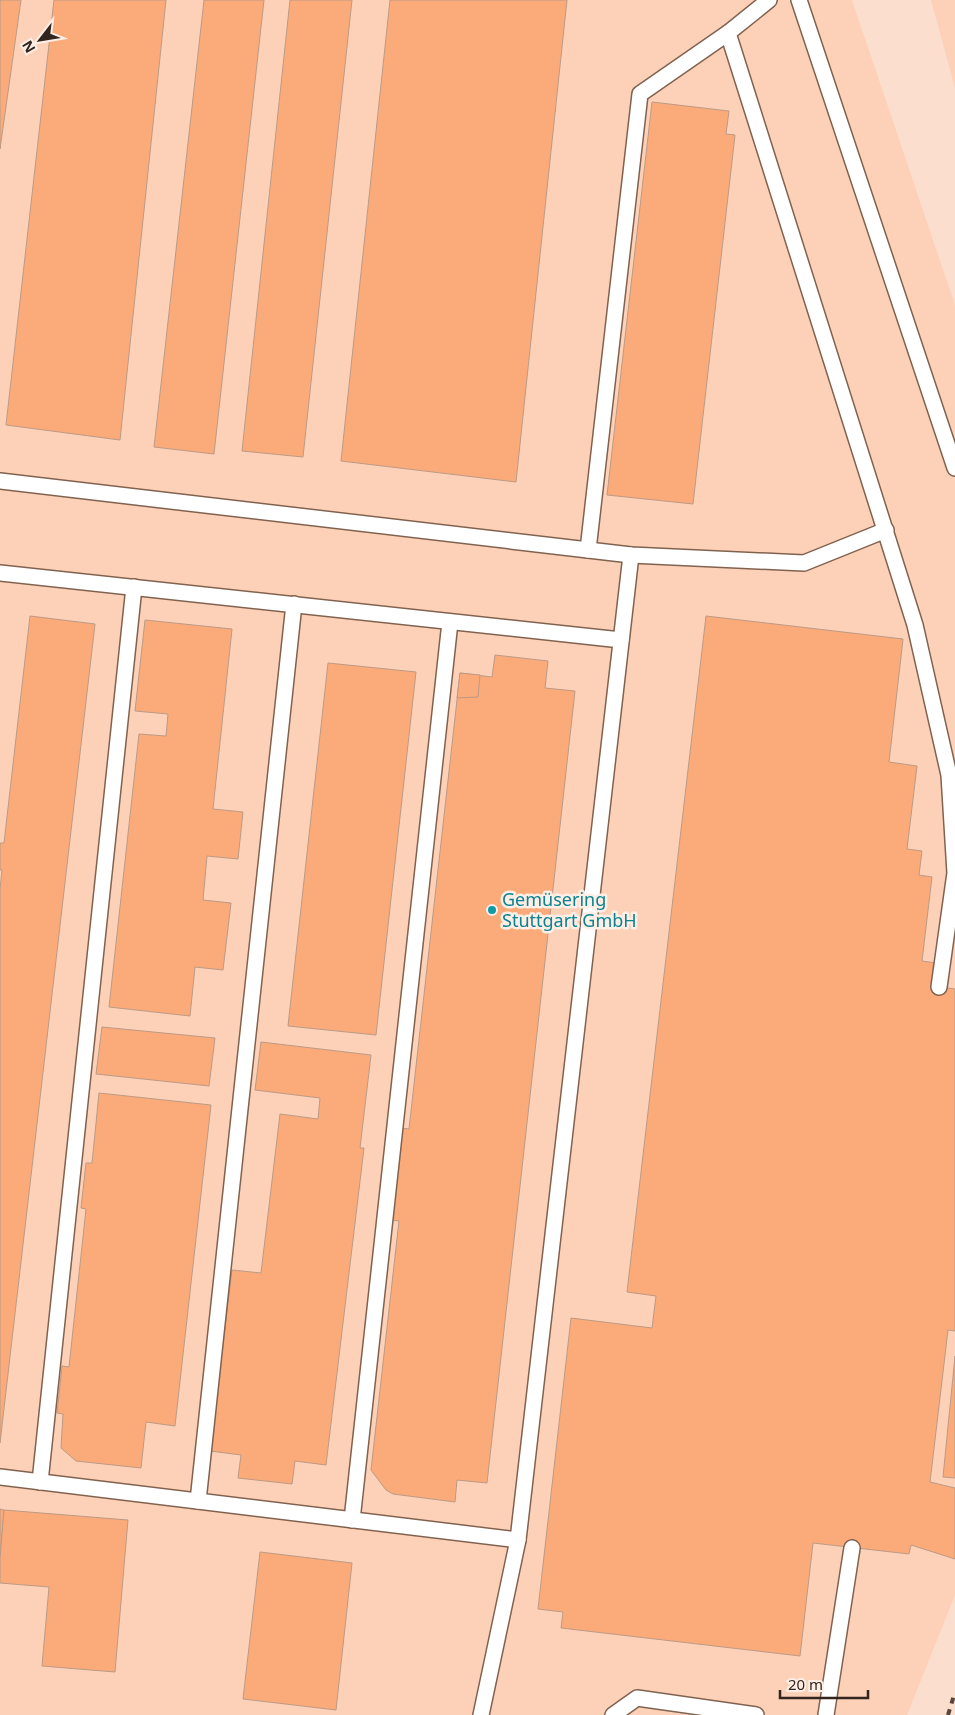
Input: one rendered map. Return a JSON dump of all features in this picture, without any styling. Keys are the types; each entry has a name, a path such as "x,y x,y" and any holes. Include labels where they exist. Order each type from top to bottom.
{"lane":[{"path":"588,550 640,94 728,33 769,0"},
{"path":"799,0 955,468"},
{"path":"728,33 915,625 949,775 955,873 939,987"},
{"path":"0,481 631,555 804,563 886,530"},
{"path":"481,1715 518,1540 631,555"},
{"path":"0,573 621,640"},
{"path":"40,1482 134,587"},
{"path":"198,1501 294,604"},
{"path":"352,1520 450,622"},
{"path":"0,1477 518,1540"},
{"path":"826,1715 852,1548"},
{"path":"613,1715 637,1698 756,1715"}],"shaded area":[{"path":"0,0 852,0 955,305 955,1595 907,1715 0,1715"},
{"path":"931,0 955,0 955,88"}],"building":[{"path":"0,0 21,0 0,149"},
{"path":"54,0 166,0 120,440 6,425"},
{"path":"204,0 264,0 214,454 154,447"},
{"path":"290,0 352,0 303,457 242,451"},
{"path":"390,0 567,0 516,482 341,461"},
{"path":"652,102 729,111 726,134 735,135 693,504 607,495"},
{"path":"30,616 95,624 0,1443 0,889 2,870 0,870 0,843 4,843"},
{"path":"706,616 903,639 889,762 917,766 907,849 922,851 919,875 932,877 922,961 936,963 934,986 955,989 955,1331 948,1330 930,1482 955,1488 955,1559 911,1545 909,1554 813,1543 800,1656 561,1628 563,1612 538,1609 571,1318 652,1328 656,1296 627,1292"},
{"path":"145,620 232,629 213,809 243,812 238,859 207,856 203,900 231,903 223,970 195,967 190,1016 109,1007 139,734 166,736 168,714 135,711"},
{"name":"Gemüsering Stuttgart GmbH","path":"495,655 548,661 545,688 575,691 487,1483 457,1480 455,1502 393,1494 386,1490 371,1470 399,1221 391,1220 401,1128 409,1129 460,673 492,677"},
{"path":"328,663 416,672 376,1035 288,1026"},
{"path":"460,673 480,675 478,697 457,698"},
{"path":"102,1027 215,1038 209,1086 96,1074"},
{"path":"261,1042 371,1055 360,1148 364,1148 326,1465 295,1461 292,1484 238,1478 241,1455 210,1451 232,1270 261,1273 280,1114 318,1119 320,1098 255,1090"},
{"path":"99,1093 211,1105 175,1426 146,1422 141,1468 76,1461 61,1448 63,1414 57,1413 62,1366 69,1367 86,1209 81,1208 86,1163 92,1163"},
{"path":"955,1356 955,1478 943,1477"},
{"path":"0,1509 4,1510 0,1559"},
{"path":"4,1510 128,1520 115,1672 42,1666 49,1587 0,1583"},
{"path":"260,1552 352,1563 336,1710 243,1699"}],"railway":[{"path":"948,1715 955,1692"}],"place":[{"name":"Gemüsering Stuttgart GmbH","path":"492,910"}]}
